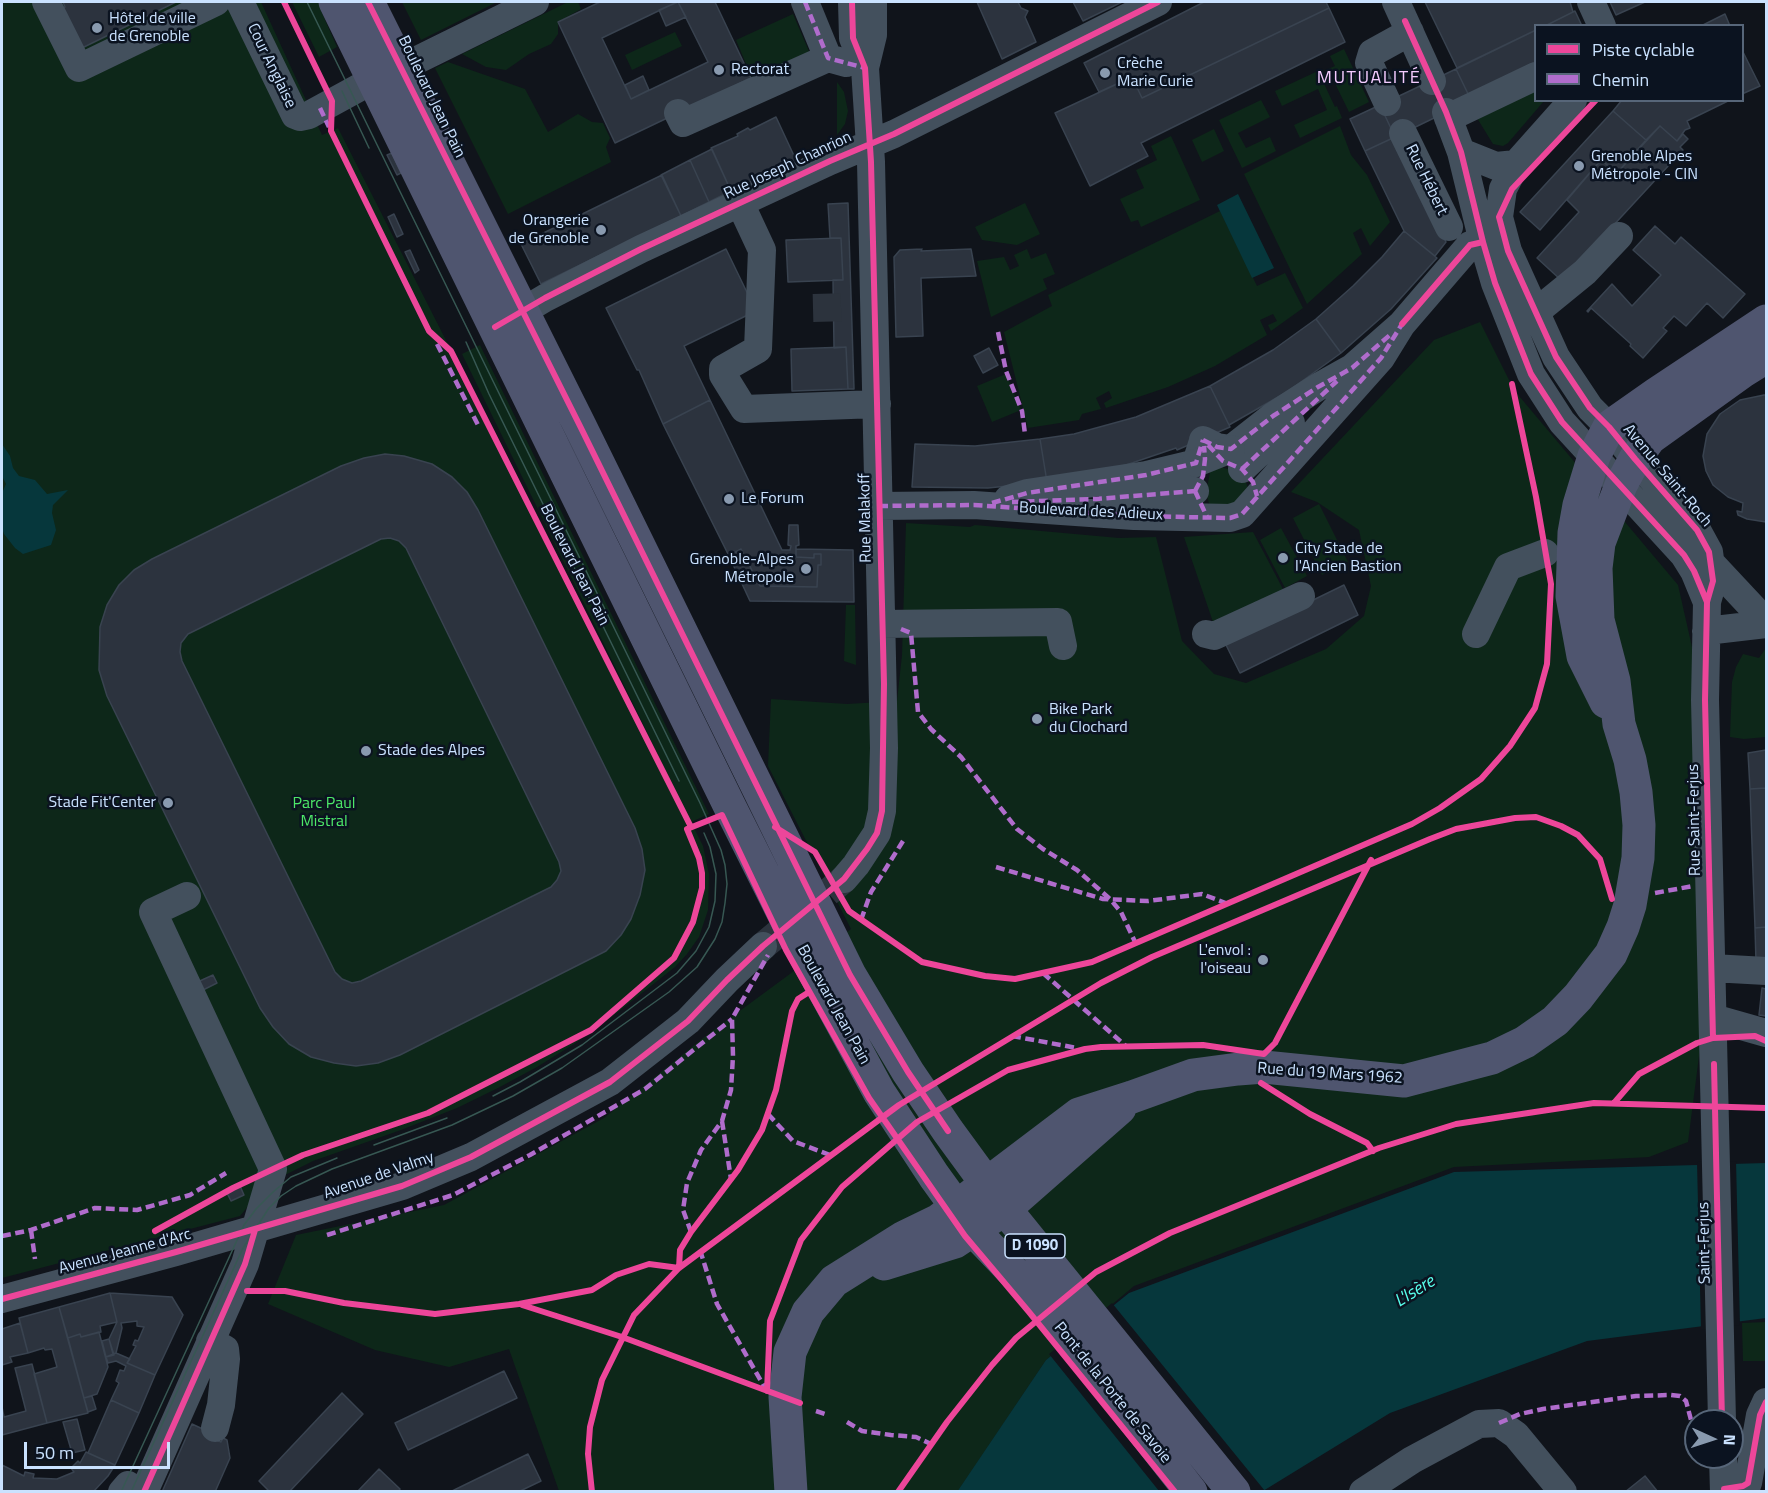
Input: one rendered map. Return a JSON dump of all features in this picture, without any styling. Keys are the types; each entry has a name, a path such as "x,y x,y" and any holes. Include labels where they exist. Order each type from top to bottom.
{"main road":[{"name":"Boulevard Jean Pain","path":"335,2 387,74 509,319 850,975 908,1072 996,1197"},
{"name":"Boulevard Jean Pain","path":"368,2 387,74"},
{"name":"Boulevard Jean Pain","path":"509,319 731,810 795,937 879,1092 965,1218"},
{"path":"1609,427 1767,321"},
{"name":"Rue du 19 Mars 1962","path":"791,1491 785,1397 790,1352 808,1312 834,1281 955,1242 965,1218 996,1197 1016,1160 1079,1114 1193,1075 1264,1067 1404,1082 1492,1058 1525,1042 1555,1020 1578,997 1611,954 1630,905 1638,858 1639,825 1636,792 1630,760 1619,724 1614,681 1598,620 1596,568 1599,543 1628,472 1650,438 1742,372 1767,357"},
{"name":"Rue du 19 Mars 1962","path":"1609,427 1594,456 1579,505 1574,533 1572,596 1583,656 1600,692 1619,724"},
{"name":"D 1090","path":"996,1197 1054,1292"},
{"name":"D 1090","path":"965,1218 1054,1292"},
{"name":"Pont de la Porte de Savoie","path":"1054,1292 1191,1491"},
{"name":"Pont de la Porte de Savoie","path":"1054,1292 1234,1491"}],"street":[{"path":"46,2 79,68 216,2"},
{"name":"Cour Anglaise","path":"240,2 295,115 300,117 535,2"},
{"path":"805,2 828,58"},
{"path":"852,2 853,38 865,68"},
{"path":"865,68 873,35 873,2"},
{"name":"Rue Joseph Chanrion","path":"509,319 641,249 894,134 1158,2"},
{"path":"1396,2 1432,81"},
{"path":"1591,2 1601,24"},
{"path":"1387,102 1369,63 1372,53 1410,32"},
{"path":"678,113 683,123 828,58 865,68"},
{"name":"Rue Malakoff","path":"844,879 872,841 877,832 882,811 882,624 877,404 865,307 870,144 865,68"},
{"name":"Rue Hébert","path":"1495,247 1447,115 1534,77"},
{"path":"1461,152 1496,166 1516,164 1572,102"},
{"name":"Rue Hébert","path":"1403,133 1449,227"},
{"name":"Avenue Saint-Roch","path":"1516,164 1503,189 1495,247 1509,321 1531,374 1562,422 1594,456 1628,472 1697,530 1709,552 1711,563 1713,581 1707,602"},
{"path":"740,203 762,250 758,350 723,369 723,375 744,409 877,404"},
{"path":"1536,312 1588,275 1619,236"},
{"name":"Boulevard des Adieux","path":"985,504 1027,494 1237,459 1273,416 1317,387 1352,368 1402,324 1470,245 1495,247"},
{"name":"Avenue Saint-Roch","path":"1495,247 1536,312 1556,357 1590,408 1609,427 1628,472 1694,571 1707,602"},
{"name":"Boulevard des Adieux","path":"879,506 985,504 1134,516 1208,518 1230,518 1242,514 1381,358 1402,324"},
{"path":"1237,459 1253,482 1257,496"},
{"path":"1198,465 1208,518"},
{"path":"1476,634 1508,567 1545,553"},
{"name":"Avenue Saint-Roch","path":"1711,563 1767,623"},
{"path":"1206,634 1214,636 1301,596"},
{"name":"Rue Saint-Ferjus","path":"1707,602 1705,700 1714,1064"},
{"path":"882,624 1058,622 1063,646"},
{"name":"Avenue Saint-Roch","path":"1706,632 1767,623"},
{"path":"130,1490 210,1341 245,1264 273,1169 153,912 187,896"},
{"name":"Avenue de Valmy","path":"255,1230 402,1186 471,1157 610,1082 688,1021 763,946"},
{"path":"1712,968 1767,971"},
{"path":"1713,1018 1767,1033"},
{"name":"Saint-Ferjus","path":"1714,1064 1722,1409"},
{"path":"130,1490 232,1261 243,1242 255,1230"},
{"name":"Avenue Jeanne d'Arc","path":"2,1299 255,1230"},
{"path":"210,1341 225,1349 226,1359 221,1405 215,1428"},
{"path":"1723,1469 1724,1490 1748,1483 1760,1415 1767,1402"},
{"path":"1363,1491 1412,1460 1479,1424 1499,1423 1516,1435 1563,1491"}],"green space":[{"name":"Parc Paul Mistral","path":"2,2 261,2 322,135 338,128 703,846 709,874 708,910 699,937 687,954 675,967 609,1019 537,1067 457,1108 313,1161 287,1174 264,1187 240,1216 2,1278"},
{"path":"292,2 321,2 322,13 337,47 319,57"},
{"path":"402,2 497,2 421,40"},
{"path":"568,2 578,2 581,9 558,22 558,34 551,44 529,54 506,70 486,67 462,54"},
{"path":"793,14 811,56 754,83 736,40"},
{"path":"675,32 682,46 632,70 625,55"},
{"path":"1344,49 1369,102 1349,112 1328,69 1335,66 1330,56"},
{"path":"448,62 525,89 548,132 578,114 592,122 603,123 610,138 606,147 611,162 508,214 435,68"},
{"path":"1318,71 1342,118 1300,138 1294,125 1327,110 1318,89 1282,106 1275,91"},
{"path":"837,82 844,92 848,111 845,124 837,135"},
{"path":"1534,87 1534,102 1543,102 1503,146 1493,144 1477,118"},
{"path":"1261,100 1270,117 1238,133 1246,148 1270,137 1276,151 1242,168 1219,120"},
{"path":"1340,126 1351,155 1367,175 1390,222 1370,246 1361,228 1353,233 1362,254 1307,304 1244,174"},
{"path":"1214,129 1224,151 1202,162 1192,140"},
{"path":"1171,136 1200,200 1141,227 1138,220 1131,222 1120,199 1144,188 1136,170 1157,160 1151,146"},
{"path":"1025,203 1040,234 1017,245 982,240 975,227"},
{"path":"1220,211 1257,286 1285,273 1303,308 1271,331 1268,325 1277,321 1273,314 1260,320 1267,335 1215,366 1168,387 1106,408 1104,403 1112,398 1109,391 1096,398 1101,409 1082,414 1079,420 1028,428 1004,332 1052,306 1048,295"},
{"path":"1027,249 1031,259 1046,253 1055,274 1043,279 1047,289 991,317 977,261 1004,257 1010,270 1019,266 1014,255"},
{"path":"1480,322 1514,390 1678,585 1692,647 1693,753 1704,1017 1688,1142 1649,1157 1454,1167 1134,1286 1046,1360 958,1491 559,1491 509,1349 449,1367 375,1350 268,1304 296,1235 444,1205 604,1118 703,1038 851,929 768,766 771,699 847,704 897,701 902,655 906,523 970,527 975,525 1119,538 1156,537 1182,641 1214,674 1246,683 1326,649 1364,616 1371,586 1359,530 1317,502 1291,492 1434,340"},
{"path":"480,345 709,814 691,822 462,354"},
{"path":"1006,374 1021,410 992,422 977,386"},
{"path":"1214,465 1231,470 1245,480 1248,488 1241,504 1210,507 1206,493 1211,467"},
{"path":"1319,504 1348,562 1322,575 1293,518"},
{"name":"City Stade de l'Ancien Bastion","path":"1281,528 1307,576 1285,588 1260,540"},
{"path":"1253,532 1284,591 1213,622 1184,537"},
{"path":"846,605 855,605 856,665 844,661"},
{"path":"1766,648 1766,737 1744,739 1730,737 1732,682 1736,667 1743,654 1759,658"},
{"path":"1766,1322 1766,1361 1743,1361 1742,1323"}],"water":[{"path":"1238,194 1274,268 1252,278 1217,205"},
{"path":"2,444 19,476 35,480 47,494 68,490 53,505 52,513 56,530 51,545 23,554 4,534 2,493 6,484 2,476"},
{"name":"L'Isère","path":"1766,1163 1766,1318 1587,1341 1390,1413 1263,1491 957,1492 1046,1360 1129,1293 1454,1172"}],"pier":[{"path":"1736,1161 1740,1325 1701,1330 1697,1162"},
{"path":"1112,1303 1265,1491 1159,1491 1049,1354"}],"building":[{"name":"Hôtel de ville de Grenoble","path":"63,2 176,2 82,48 63,9 65,7"},
{"name":"Rectorat","path":"600,2 677,2 602,38 631,99 708,62 678,2 715,2 751,78 615,143 558,22"},
{"path":"678,2 686,17 666,26 659,10"},
{"path":"977,2 1018,2 1021,8 1028,11 1025,17 1036,42 1002,59"},
{"path":"1073,2 1122,2 1083,21"},
{"path":"1204,2 1326,2 1329,8 1142,98 1132,77 1099,92 1084,63"},
{"path":"1425,2 1570,2 1573,12 1549,24 1534,24 1534,31 1457,68"},
{"path":"1610,2 1645,2 1616,15"},
{"path":"1329,8 1345,42 1141,143 1148,156 1090,186 1055,113 1132,77 1142,98"},
{"path":"1575,11 1581,24 1549,24"},
{"path":"1725,14 1729,24 1705,24"},
{"path":"1534,31 1534,69 1471,100 1456,69"},
{"path":"1744,54 1760,86 1744,93"},
{"path":"1456,69 1471,100 1395,137 1380,105"},
{"path":"643,76 649,90 631,99 625,85"},
{"path":"1620,102 1726,102 1687,121 1690,128 1685,130 1677,141 1660,126 1646,140 1613,111"},
{"path":"1380,105 1395,137 1365,151 1350,119"},
{"name":"Grenoble Alpes Métropole - CIN","path":"1613,111 1646,140 1617,173 1601,160 1540,230 1520,212"},
{"path":"776,117 796,160 731,191 711,148 738,136 737,134 748,128 750,130"},
{"path":"1660,126 1677,141 1683,134 1688,139 1680,147 1683,150 1562,281 1537,258 1579,212 1567,200 1601,160 1617,173"},
{"path":"1395,137 1446,242 1435,256 1404,231 1365,151"},
{"path":"712,149 731,191 709,202 690,160"},
{"path":"392,153 401,173 397,175 387,155"},
{"path":"690,160 709,202 681,216 661,175"},
{"name":"Orangerie de Grenoble","path":"662,175 681,216 541,284 521,244"},
{"path":"848,203 854,389 848,389 846,347 834,348 833,280 843,280 841,238 830,238 828,204"},
{"path":"394,214 403,234 397,237 388,217"},
{"path":"1655,226 1675,244 1681,237 1745,294 1723,318 1707,303 1686,326 1674,316 1663,328 1667,331 1643,358 1591,308 1587,311 1612,284 1632,306 1661,275 1633,250"},
{"path":"1404,231 1437,258 1391,309 1341,353 1316,319 1382,257"},
{"path":"841,238 843,280 788,282 786,240"},
{"path":"726,249 756,311 684,346 710,400 663,424 639,370 606,308"},
{"path":"922,249 921,251 971,249 976,276 921,278 923,336 896,337 894,257 900,250"},
{"path":"410,250 419,270 415,273 405,252"},
{"path":"1316,319 1341,353 1287,392 1229,425 1210,386 1273,350"},
{"path":"846,347 848,389 792,391 791,349"},
{"path":"989,348 998,365 983,373 974,356"},
{"path":"1210,386 1230,427 1177,450 1176,448 1126,465 1047,482 1040,439 1074,434 1136,417"},
{"path":"1766,395 1766,522 1738,515 1737,511 1742,512 1743,503 1728,497 1713,485 1706,471 1703,456 1707,434 1720,414 1740,400"},
{"name":"Le Forum","path":"710,400 782,550 790,550 789,525 798,525 799,545 796,546 796,557 814,558 814,554 821,554 817,587 760,586 741,549 729,556 663,424"},
{"path":"1040,439 1047,482 988,488 912,487 915,444 975,446"},
{"path":"385,454 404,456 432,464 452,477 467,492 635,828 642,849 645,870 640,895 631,919 621,935 606,951 400,1055 378,1063 356,1066 311,1057 289,1044 260,1008 107,696 99,670 100,627 107,605 119,585 134,570 341,466","holes":["390,538 399,541 406,548 559,862 561,871 551,887 361,981 352,983 342,979 335,972 182,661 180,652 181,643 188,634 381,539"]},
{"name":"Le Forum","path":"741,549 760,586 817,587 821,554 814,554 814,558 796,557 796,549 853,550 854,602 750,601 729,556"},
{"path":"1344,585 1358,615 1240,673 1225,643"},
{"path":"1766,750 1766,788 1750,789 1748,753"},
{"path":"1766,788 1766,927 1755,928 1750,789"},
{"path":"1766,927 1766,963 1756,962 1755,928"},
{"path":"213,975 217,983 197,993 193,984"},
{"path":"1762,988 1766,989 1766,1016 1759,1015"},
{"path":"240,1186 244,1195 231,1201 227,1193"},
{"path":"110,1293 172,1297 183,1315 155,1375 127,1363 136,1346 133,1345 135,1340 138,1341 144,1327 137,1326 137,1321 121,1323 122,1328 116,1353 113,1354 109,1339 117,1322"},
{"path":"110,1293 117,1322 100,1326 101,1332 68,1338 59,1307"},
{"path":"59,1307 88,1413 47,1423 34,1374 57,1367 52,1349 45,1350 44,1348 28,1353 19,1318"},
{"path":"20,1323 28,1353 10,1357 12,1362 2,1365 2,1329"},
{"path":"99,1332 108,1367 97,1394 84,1398 68,1338"},
{"path":"109,1339 114,1355 106,1357 102,1341"},
{"path":"116,1353 130,1359 127,1363 155,1375 139,1413 111,1400 119,1383 116,1381 120,1370 124,1371 126,1366 116,1361 108,1363 106,1357"},
{"path":"32,1364 47,1423 2,1435 2,1407 4,1417 26,1411 15,1368"},
{"path":"504,1371 517,1398 408,1450 395,1423"},
{"path":"342,1393 363,1414 289,1492 270,1492 259,1481"},
{"path":"92,1396 96,1409 88,1412 84,1398"},
{"path":"111,1400 139,1413 115,1465 88,1453"},
{"path":"77,1419 85,1450 72,1453 63,1422"},
{"path":"192,1424 207,1431 205,1435 221,1442 223,1438 227,1440 230,1458 215,1492 162,1492"},
{"path":"86,1452 115,1465 93,1492 2,1492 2,1465 24,1476 25,1472 34,1474 33,1478 57,1479 74,1472 71,1468 78,1461 80,1463"},
{"path":"528,1454 541,1481 518,1492 450,1492"},
{"path":"379,1469 400,1489 398,1492 357,1492"},
{"path":"1645,1476 1658,1492 1625,1492"}],"tunnel":[{"path":"813,308 855,307"},
{"path":"763,946 844,879"}],"tram line":[{"path":"131,1492 243,1248 269,1208 281,1196 296,1186 332,1169 452,1125 513,1096 562,1068 669,992 697,967 715,939 722,922 725,903 727,884 725,865 721,850 700,803 307,2"},
{"path":"342,91 369,148"},
{"path":"466,342 489,394 679,781"},
{"path":"493,1096 582,1045 677,973 696,951 709,927 715,901 716,874 710,847 704,833"},
{"path":"374,1145 447,1118"},
{"path":"121,1492 244,1225 256,1209 291,1177 337,1158"}],"marked path":[{"path":"805,2 828,58 865,68"},
{"path":"320,108 329,127"},
{"path":"879,506 974,505 1134,516 1230,518 1242,514 1381,358 1402,324"},
{"path":"998,332 1006,371 1022,411 1025,434"},
{"path":"1203,440 1217,447 1231,449 1273,416 1352,368 1391,334"},
{"path":"437,344 479,427"},
{"path":"1242,469 1337,381"},
{"path":"992,503 1027,493 1146,475 1196,463 1203,440"},
{"path":"1208,445 1223,461 1242,469 1253,482 1257,496"},
{"path":"1195,491 1203,476 1204,446"},
{"path":"1195,491 1207,517"},
{"path":"1012,502 1096,499 1195,491"},
{"path":"901,629 911,633 918,712 931,729 961,757 1017,829 1043,849 1077,870 1110,899 1121,912 1136,944"},
{"path":"861,920 871,892 903,841"},
{"path":"996,867 1103,899 1148,901 1202,894 1228,904"},
{"path":"1655,893 1693,886"},
{"path":"691,1232 683,1210 687,1183 701,1150 722,1121 731,1090 732,1019 768,955"},
{"path":"1043,973 1127,1047"},
{"path":"327,1235 453,1195 530,1155 645,1089 732,1019"},
{"path":"1012,1036 1077,1048"},
{"path":"768,1114 793,1141 830,1155"},
{"path":"722,1121 731,1179"},
{"path":"2,1236 31,1230 95,1208 137,1210 190,1195 226,1173"},
{"path":"31,1230 35,1259"},
{"path":"700,1250 717,1304 765,1388"},
{"path":"1499,1423 1520,1414 1543,1409 1636,1396 1680,1396 1686,1401 1688,1409"},
{"path":"816,1411 825,1414"},
{"path":"847,1422 862,1431 916,1437 931,1444"}],"cycle path":[{"path":"284,2 332,101 331,131 429,331 451,351 691,827"},
{"path":"368,2 850,975 908,1072 948,1131"},
{"path":"2,1299 176,1252 402,1186 471,1157 610,1082 688,1021 763,946 844,879 867,849 877,833 882,811 884,684 871,162 865,68 853,38 852,2"},
{"path":"495,327 545,298 641,249 830,161 894,134 1158,2"},
{"path":"1405,21 1446,112 1461,152 1495,283 1531,374 1562,422 1684,555 1694,571 1707,602"},
{"path":"1594,102 1512,189 1499,217 1508,251 1556,357 1590,408 1697,530 1709,552 1713,581 1707,602 1705,700 1713,1038"},
{"path":"1402,324 1470,245 1483,242"},
{"path":"775,827 815,852 849,911 922,962 985,976 1015,979 1092,962 1412,824 1440,808 1481,779 1510,746 1535,708 1547,664 1551,584 1536,497 1512,384"},
{"path":"155,1231 233,1188 303,1155 428,1113 591,1030 674,958 693,922 702,888 699,858 687,829 722,815 786,950 869,1098 965,1236 1175,1492"},
{"path":"592,1492 588,1454 590,1427 602,1380 634,1315 679,1268 899,1105 1101,983 1152,957 1430,839 1456,829 1515,818 1536,817 1578,835 1600,859 1612,899"},
{"path":"767,1391 770,1321 801,1240 842,1187 917,1122 1008,1070 1085,1049 1101,1047 1203,1045 1264,1054 1275,1043 1371,860"},
{"path":"247,1291 285,1291 344,1303 435,1314 519,1304 592,1290 616,1275 649,1264 679,1268 680,1250 738,1170 762,1130 776,1090 792,1011 798,999 809,992"},
{"path":"1614,1103 1639,1074 1697,1043 1713,1038 1755,1036 1766,1041"},
{"path":"1714,1064 1722,1409"},
{"path":"1261,1083 1310,1114 1367,1143 1373,1151"},
{"path":"898,1492 947,1422 1016,1338 1096,1272 1170,1233 1379,1148 1456,1124 1594,1103 1766,1108"},
{"path":"144,1492 245,1264 255,1230"},
{"path":"522,1305 622,1337 800,1403"},
{"path":"1724,1489 1748,1483 1760,1415 1766,1402"}],"place":[{"name":"Hôtel de ville de Grenoble","path":"97,28"},
{"name":"Rectorat","path":"719,70"},
{"name":"Crèche Marie Curie","path":"1105,73"},
{"name":"Grenoble Alpes Métropole - CIN","path":"1579,166"},
{"name":"Orangerie de Grenoble","path":"601,230"},
{"name":"Le Forum","path":"729,499"},
{"name":"City Stade de l'Ancien Bastion","path":"1283,558"},
{"name":"Grenoble-Alpes Métropole","path":"806,569"},
{"name":"Bike Park du Clochard","path":"1037,719"},
{"name":"Stade des Alpes","path":"366,751"},
{"name":"Stade Fit'Center","path":"168,803"},
{"name":"L'envol : l'oiseau","path":"1263,960"}],"district":[{"name":"MUTUALITÉ","path":"1369,79"}]}
